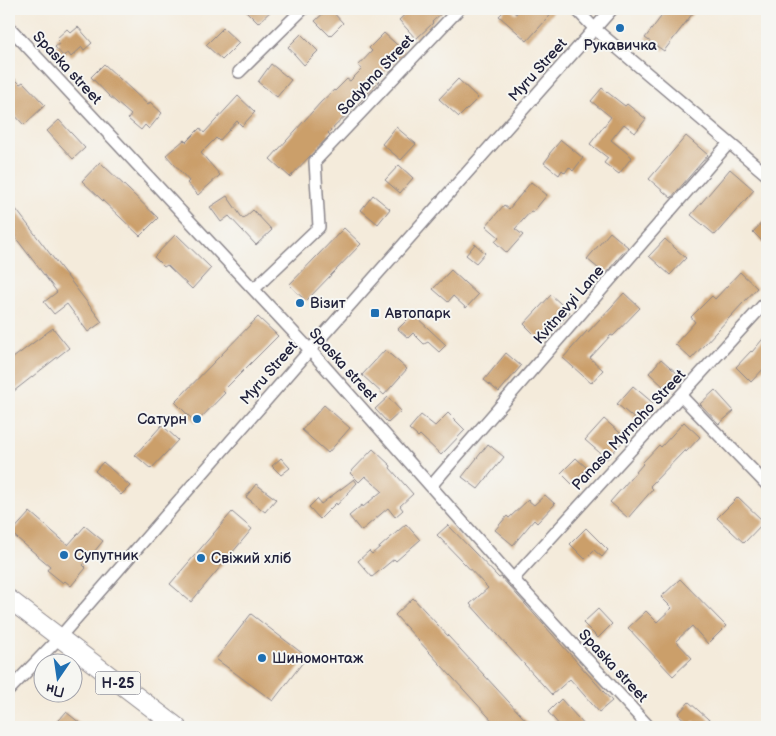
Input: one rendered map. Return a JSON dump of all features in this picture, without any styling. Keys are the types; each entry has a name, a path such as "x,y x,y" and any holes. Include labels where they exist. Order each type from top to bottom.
{"main road":[{"name":"Н-25","path":"9,599 177,727"}],"street":[{"path":"239,72 302,9"},
{"name":"Sadybna Street","path":"254,289 319,227 315,161 460,9"},
{"path":"576,9 595,29 767,175"},
{"name":"Myru Street","path":"9,690 59,638 310,350 612,9"},
{"name":"Spaska street","path":"9,27 310,350 513,579 649,727"},
{"name":"Kvitnevyi Lane","path":"431,486 730,143"},
{"name":"Panasa Myrnoho Street","path":"513,579 767,301"},
{"path":"681,396 767,485"}],"building":[{"path":"244,9 273,9 258,23"},
{"path":"328,9 343,23 330,36 315,21"},
{"path":"411,9 446,9 416,39 399,20"},
{"path":"506,9 510,9 516,14 521,9 556,9 527,41 499,16"},
{"path":"667,9 696,9 664,51 645,38"},
{"path":"78,27 92,43 84,50 82,47 71,57 68,53 63,56 55,47 60,43 56,39 67,29 71,33"},
{"path":"223,28 239,43 222,60 206,45"},
{"path":"384,33 405,52 377,80 379,81 359,103 328,133 330,135 290,177 270,159 321,102 347,79 350,81 362,69 358,66 372,51 369,48"},
{"path":"301,34 318,51 304,65 288,47"},
{"path":"104,64 148,105 150,102 162,113 149,129 145,125 141,130 128,119 131,115 91,77"},
{"path":"271,64 291,80 277,97 258,82"},
{"path":"9,73 20,84 23,82 45,105 24,125 9,109"},
{"path":"458,79 478,98 459,117 439,99"},
{"path":"602,88 646,119 635,133 624,124 611,140 632,157 619,174 604,163 608,158 590,144 611,117 591,101"},
{"path":"238,96 255,112 242,126 237,121 219,141 216,138 201,153 220,175 198,195 187,183 189,181 166,155 184,140 186,142 200,128 204,133"},
{"path":"59,120 85,148 73,159 47,131"},
{"path":"396,127 416,144 401,160 382,144"},
{"path":"686,136 708,155 671,198 649,179"},
{"path":"561,140 583,158 573,171 569,167 565,173 562,170 559,175 544,163"},
{"path":"100,162 158,218 140,236 82,181"},
{"path":"399,165 413,178 400,193 385,180"},
{"path":"730,169 754,190 715,235 691,215"},
{"path":"531,182 547,195 515,229 523,235 507,253 495,242 499,237 486,226 504,205 509,209"},
{"path":"373,195 390,209 378,224 361,210"},
{"path":"227,196 243,219 253,210 272,230 256,245 229,216 221,222 210,207"},
{"path":"9,200 102,322 88,332 67,304 54,314 44,302 57,292 9,229"},
{"path":"767,217 767,246 753,232"},
{"path":"344,228 361,244 306,301 289,285"},
{"path":"610,232 628,247 605,274 587,259"},
{"path":"176,234 211,268 192,289 167,265 164,267 154,257"},
{"path":"665,239 686,258 670,275 649,256"},
{"path":"475,244 485,253 476,263 466,255"},
{"path":"451,270 478,295 466,308 453,296 448,302 433,289"},
{"path":"740,272 757,288 691,359 675,344 695,322 691,317 712,296 715,299"},
{"path":"624,293 640,308 590,358 603,370 591,383 563,358"},
{"path":"551,295 570,312 542,342 524,324"},
{"path":"413,314 446,345 439,352 428,342 424,344 413,333 408,338 398,329"},
{"path":"258,317 278,336 223,391 225,393 196,423 175,402"},
{"path":"53,328 69,348 14,391 9,385 9,361"},
{"path":"767,334 767,365 751,382 736,367"},
{"path":"385,350 407,369 384,395 362,375"},
{"path":"506,353 521,366 499,392 484,380"},
{"path":"661,359 678,374 665,388 649,373"},
{"path":"633,386 653,403 637,421 617,404"},
{"path":"715,390 734,411 719,424 700,404"},
{"path":"388,397 401,411 388,423 375,409"},
{"path":"324,405 350,428 328,453 302,430"},
{"path":"448,413 465,430 441,455 420,435 418,437 409,429 421,415 435,426"},
{"path":"604,419 626,438 607,459 585,440"},
{"path":"684,422 700,437 650,486 653,489 628,518 610,502 642,463 659,445 661,447"},
{"path":"162,425 178,440 151,469 135,455"},
{"path":"488,444 504,457 478,489 462,477"},
{"path":"373,449 391,466 390,468 413,494 400,506 403,510 395,517 388,508 361,531 349,516 382,491 365,476 359,482 350,473"},
{"path":"281,458 290,468 281,475 272,466"},
{"path":"576,458 587,468 572,484 561,473"},
{"path":"103,462 130,486 121,495 95,471"},
{"path":"354,479 357,483 337,505 336,503 320,519 309,507 317,499 321,504"},
{"path":"256,484 276,499 265,512 246,497"},
{"path":"545,495 555,504 537,523 534,520 513,545 495,530 507,516 509,518 528,500 534,505"},
{"path":"738,497 764,522 744,543 717,518"},
{"name":"Супутник","path":"30,512 68,545 85,526 103,541 83,565 86,568 71,586 65,581 63,583 47,570 50,566 11,533"},
{"path":"232,512 252,529 191,602 170,584"},
{"path":"406,524 420,540 396,561 394,559 372,577 358,561 369,551 372,554"},
{"path":"448,525 499,578 501,577 612,701 599,712 570,679 552,695 470,604 488,588 437,535"},
{"path":"586,528 608,550 602,557 594,550 585,559 570,544"},
{"path":"680,579 726,626 708,644 692,626 676,641 692,658 673,676 628,628 646,611 657,622 672,608 661,597"},
{"path":"413,598 532,727 498,727 395,615"},
{"path":"598,609 612,624 598,638 583,623"},
{"name":"Шиномонтаж","path":"251,614 307,657 273,701 216,659"},
{"path":"561,699 586,727 561,727 548,712"},
{"path":"689,702 717,727 701,727 694,721 690,725 678,714"},
{"path":"66,712 85,727 53,727"}],"place":[{"name":"Рукавичка","path":"620,28"},
{"name":"Візит","path":"300,303"},
{"name":"Автопарк","path":"375,313"},
{"name":"Сатурн","path":"197,419"},
{"name":"Супутник","path":"64,555"},
{"name":"Свіжий хліб","path":"201,558"},
{"name":"Шиномонтаж","path":"262,658"}]}
